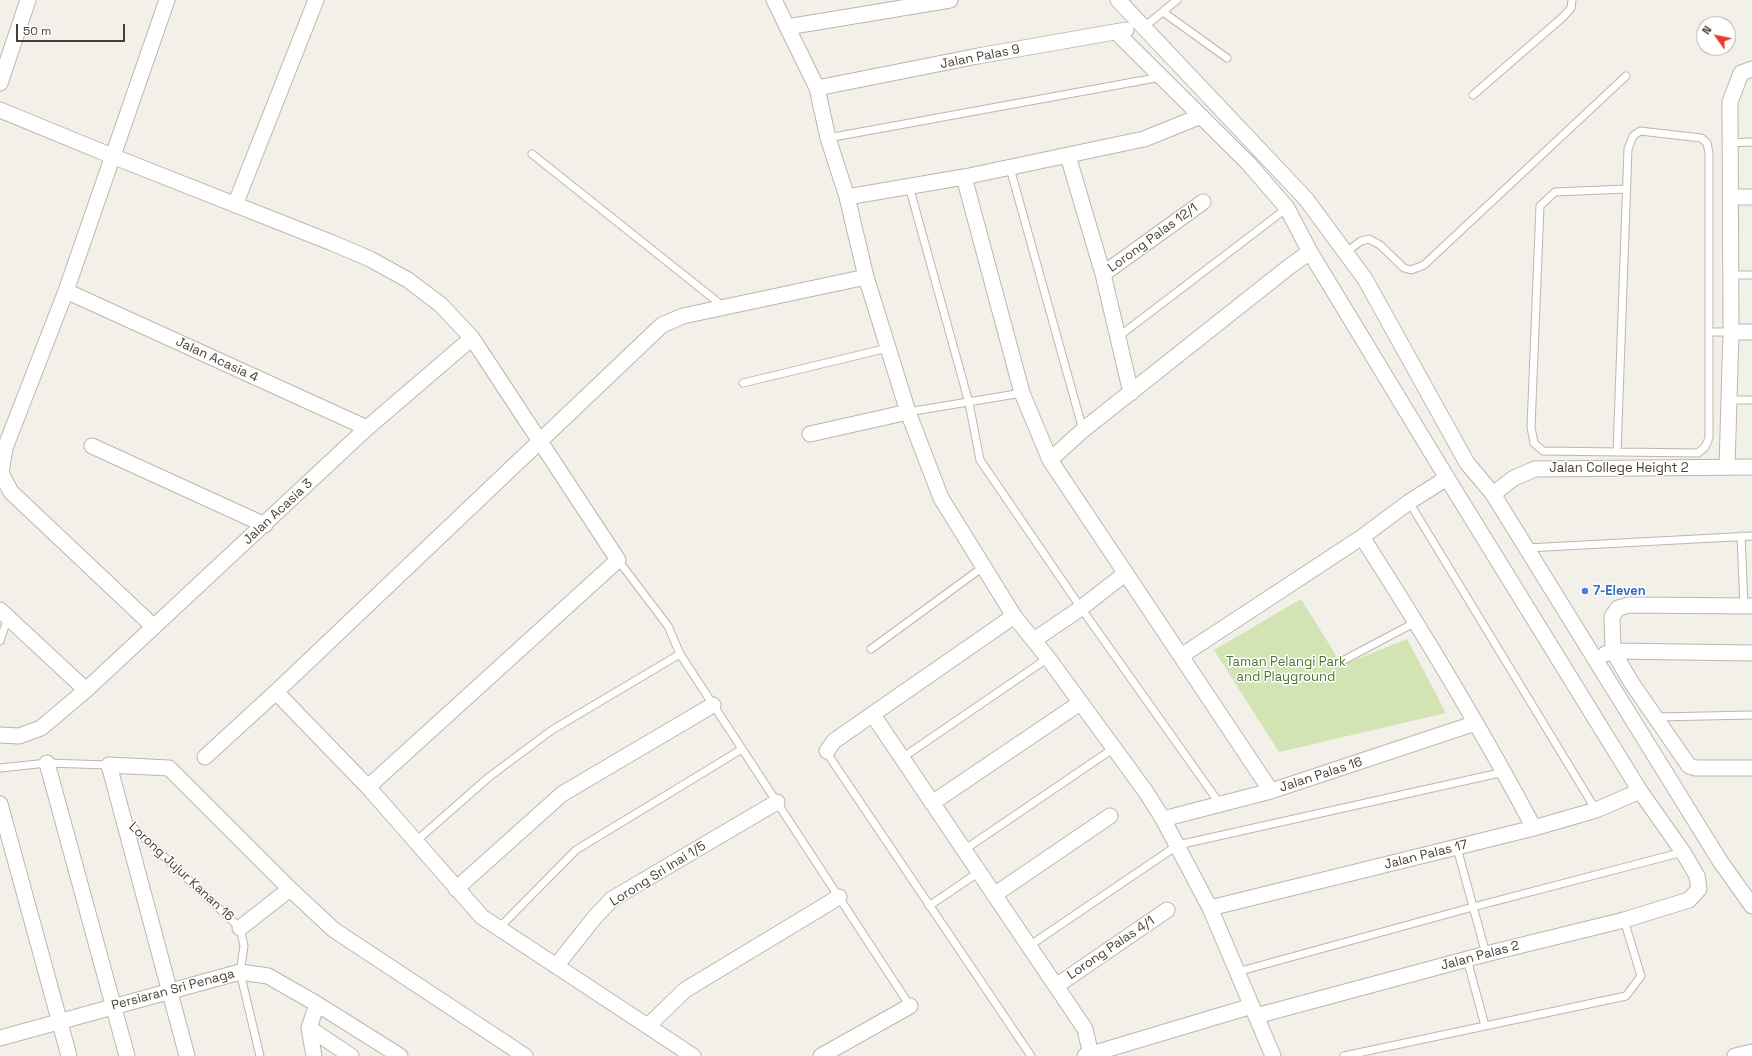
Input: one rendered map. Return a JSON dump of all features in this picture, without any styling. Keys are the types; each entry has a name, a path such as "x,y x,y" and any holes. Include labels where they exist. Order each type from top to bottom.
{"street":[{"path":"0,83 28,0"},
{"path":"154,627 11,492 1,473 4,448 66,291 167,0"},
{"path":"235,206 316,0"},
{"path":"774,0 817,88 828,138 847,197 866,277 908,412 941,498 1014,616 1048,658 1114,748 1163,819 1210,908 1273,1056"},
{"path":"787,27 950,0"},
{"path":"1118,0 1306,199 1365,279 1467,463 1493,494 1720,861 1752,906"},
{"name":"Jalan Palas 9","path":"817,88 978,56 1143,28"},
{"path":"1116,32 1249,164 1287,208 1310,252 1447,478 1640,791 1683,852"},
{"path":"1727,467 1731,332 1730,102 1747,71"},
{"path":"0,110 235,206 370,259 408,280 441,304 472,338 618,560 368,787"},
{"path":"847,197 964,177 1144,140 1201,116"},
{"path":"1068,156 1103,274 1131,393"},
{"path":"964,177 1022,394 1050,460 1272,791"},
{"path":"1731,197 1752,197"},
{"name":"Lorong Palas 12/1","path":"1103,274 1202,202"},
{"path":"1050,460 1083,430 1290,266 1310,252"},
{"path":"205,757 276,692 662,325 683,316 866,277"},
{"name":"Jalan Acasia 4","path":"66,291 367,428"},
{"path":"1731,332 1752,332"},
{"name":"Jalan Acasia 3","path":"0,735 19,736 40,728 86,690 265,525 367,428 472,338"},
{"path":"810,434 908,412"},
{"path":"92,446 265,525"},
{"name":"Jalan College Height 2","path":"1493,494 1514,478 1535,469 1752,467"},
{"path":"1181,656 1362,537 1409,502 1447,478"},
{"path":"1362,537 1416,622 1504,772 1534,828"},
{"path":"1034,640 1081,608 1126,573"},
{"path":"1748,606 1629,605 1618,608 1612,617 1612,651 1689,766 1696,768 1752,768"},
{"path":"4,613 86,690"},
{"path":"827,751 834,741 1014,616"},
{"path":"1594,658 1612,651 1752,653"},
{"path":"276,692 368,787 482,917 693,1056"},
{"path":"932,803 1080,703"},
{"path":"456,889 562,794 713,705"},
{"path":"873,715 1084,1029 1088,1055"},
{"name":"Jalan Palas 16","path":"1163,819 1272,791 1476,724"},
{"path":"47,763 127,1056"},
{"path":"188,1056 109,765 169,768 290,889 334,930 525,1056"},
{"name":"Jalan Palas 17","path":"1210,908 1534,828 1596,810 1640,791"},
{"name":"Lorong Sri Inai 1/5","path":"556,966 595,917 612,899 777,802"},
{"path":"0,804 69,1056"},
{"path":"994,895 1110,816"},
{"name":"Jalan Palas 2","path":"1088,1055 1254,1011 1624,920 1690,900 1699,888 1697,876 1683,852"},
{"path":"240,928 290,889"},
{"path":"648,1026 685,990 839,897"},
{"name":"Lorong Palas 4/1","path":"1056,986 1167,910"},
{"name":"Persiaran Sri Penaga","path":"0,1038 240,972 268,976 317,1004 400,1056"},
{"path":"314,1056 309,1028 317,1004"},
{"path":"821,1056 910,1006"},
{"path":"309,1028 351,1056"},
{"path":"1736,1056 1752,1052"}],"lane":[{"path":"1143,28 1176,0"},
{"path":"1472,95 1563,17 1571,8 1572,0"},
{"path":"1163,12 1227,58"},
{"path":"1346,252 1361,241 1369,239 1380,245 1404,268 1411,270 1424,265 1626,76"},
{"path":"828,138 1163,77"},
{"path":"1617,452 1628,149 1632,136 1640,131 1701,138 1707,143 1709,153 1709,438 1705,447 1698,453 1617,452 1543,451 1534,442 1531,426 1540,206 1555,192 1626,189"},
{"path":"1730,143 1752,142"},
{"path":"532,154 724,307"},
{"path":"1010,168 1083,430"},
{"path":"909,186 969,403 980,460 1081,608 1220,804"},
{"path":"1118,337 1287,208"},
{"path":"1731,276 1752,275"},
{"path":"1709,332 1731,332"},
{"path":"743,383 888,348"},
{"path":"908,412 1022,394"},
{"path":"1730,400 1752,400"},
{"path":"1409,502 1596,810"},
{"path":"1741,536 1748,606"},
{"path":"1526,548 1752,536"},
{"path":"618,560 668,626 680,654 910,1006"},
{"path":"871,649 983,567"},
{"path":"0,641 4,613"},
{"path":"1344,660 1416,622"},
{"path":"415,842 489,777 552,730 680,654"},
{"path":"902,758 1048,658"},
{"path":"1657,717 1752,715"},
{"path":"964,850 1114,748"},
{"path":"499,928 576,850 742,749"},
{"path":"827,751 830,759 1031,1056"},
{"path":"0,768 47,763 109,765"},
{"path":"1029,946 1178,845 1504,772"},
{"name":"Lorong Jujur Kanan 16","path":"123,818 240,928 244,946 240,972"},
{"path":"1457,848 1486,954"},
{"path":"1237,972 1473,907 1683,852"},
{"path":"929,906 979,872"},
{"path":"1344,1056 1626,996 1641,976 1624,920"},
{"path":"1467,959 1484,1026"},
{"path":"240,972 260,1056"}],"green space":[{"name":"Taman Pelangi Park and Playground","path":"1301,599 1342,665 1407,639 1446,713 1279,752 1214,650"}],"place":[{"name":"7-Eleven","path":"1585,591"}]}
